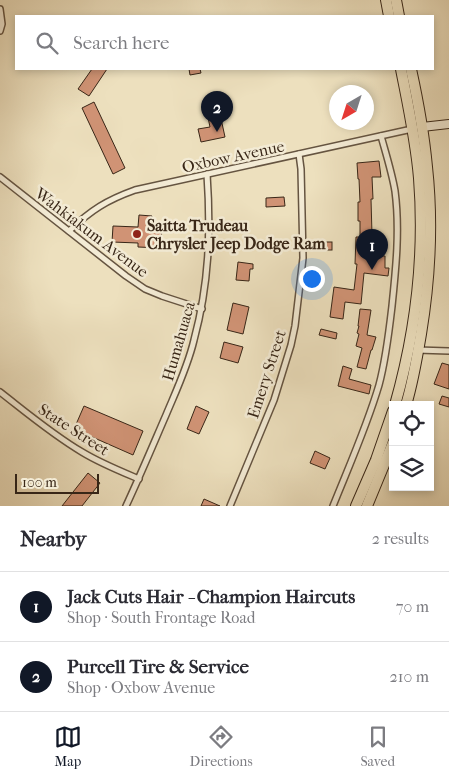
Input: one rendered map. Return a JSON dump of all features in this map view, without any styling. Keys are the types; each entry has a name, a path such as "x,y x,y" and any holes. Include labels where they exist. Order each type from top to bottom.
{"highway":[{"path":"386,0 389,15"},
{"path":"396,0 400,15"},
{"path":"401,70 409,88 418,125 421,236 413,350 407,401"},
{"path":"395,401 424,317 429,275 430,229 427,168 417,128 411,70"},
{"path":"356,506 376,460 389,423"},
{"path":"367,506 392,446"}],"street":[{"path":"0,9 2,24 0,31"},
{"path":"417,128 449,124"},
{"name":"Oxbow Avenue","path":"69,231 96,208 135,190 417,128"},
{"path":"332,506 360,439 379,384 389,328 398,231 395,189 381,136"},
{"name":"Emery Street","path":"230,506 274,400 295,326 303,258 299,154"},
{"name":"Humahuaca","path":"126,506 177,389 194,342 207,276 209,215 207,174"},
{"name":"Wahkiakum Avenue","path":"0,177 145,289 202,309"},
{"path":"413,350 449,352"},
{"name":"State Street","path":"0,392 67,443 106,465 139,479"}],"building":[{"path":"91,70 106,70 89,96 78,89"},
{"path":"189,70 200,70 201,73 190,75"},
{"path":"94,102 125,168 113,174 82,108"},
{"path":"218,105 225,137 201,142 198,129 210,127 206,108"},
{"path":"379,161 381,177 372,177 372,235 369,238 368,253 371,256 385,256 385,268 389,268 388,276 364,273 361,304 345,302 343,319 330,317 334,287 354,290 357,264 355,264 356,237 360,237 357,163"},
{"path":"284,197 285,206 266,207 266,198"},
{"name":"Saitta Trudeau Chrysler Jeep Dodge Ram","path":"139,215 152,216 152,223 162,223 161,248 138,247 138,243 112,242 113,226 138,227"},
{"path":"315,242 332,242 332,250 315,250"},
{"path":"238,262 253,264 253,269 250,269 249,281 236,280"},
{"path":"233,303 249,307 243,334 227,330"},
{"path":"360,309 371,310 367,335 376,337 366,369 357,367 362,348 356,346 359,334 357,333"},
{"path":"321,329 337,333 336,339 319,335"},
{"path":"224,342 243,347 238,363 220,358"},
{"path":"442,363 449,365 449,389 434,384"},
{"path":"343,366 352,369 349,379 371,385 369,394 338,386"},
{"path":"442,396 449,398 449,407 439,404"},
{"path":"84,406 143,431 133,455 74,429"},
{"path":"196,406 209,412 199,434 187,429"},
{"path":"315,451 330,458 325,469 310,463"},
{"path":"88,473 100,483 82,506 62,506"},
{"path":"204,499 220,506 201,506"}],"place":[{"name":"Purcell Tire & Service","path":"217,132"},
{"name":"Saitta Trudeau Chrysler Jeep Dodge Ram","path":"137,234"},
{"name":"Jack Cuts Hair - Champion Haircuts","path":"372,270"}]}
